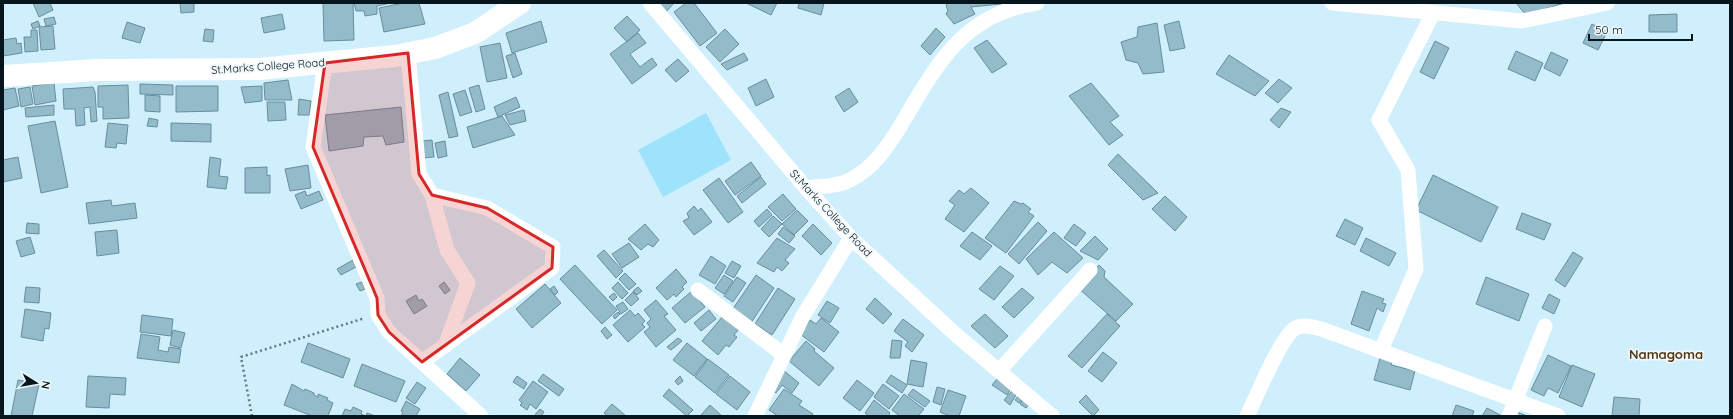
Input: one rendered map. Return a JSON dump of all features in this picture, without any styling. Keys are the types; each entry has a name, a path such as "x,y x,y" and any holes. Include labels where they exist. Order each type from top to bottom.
{"main road":[{"name":"St.Marks College Road","path":"3,76 97,70 259,69 408,53 435,48 475,33 520,3"}],"street":[{"name":"St.Marks College Road","path":"650,3 806,188 851,238 954,333 1052,416"},
{"path":"806,188 837,184 849,180 863,172 875,162 888,145 935,68 947,52 963,35 1002,13 1037,3"},
{"path":"1332,3 1522,21 1607,3"},
{"path":"1381,350 1416,269 1408,170 1379,120 1433,13"},
{"path":"408,53 419,174 432,195 447,250 468,283 445,346"},
{"path":"325,63 313,147 377,298 378,315 389,332 481,416"},
{"path":"422,362 552,268 554,247 487,208 432,195"},
{"path":"755,416 803,316 851,238"},
{"path":"999,372 1090,270"},
{"path":"698,290 784,355"},
{"path":"1247,416 1280,349 1294,329 1301,326 1310,326 1381,350 1558,416"},
{"path":"1509,416 1517,400 1545,326"}],"path":[{"path":"252,416 241,357 367,317"}],"highlighted area":[{"path":"408,53 419,174 432,195 487,208 553,247 552,268 422,362 389,332 378,315 377,298 313,147 325,63"}],"shaded area":[{"path":"706,113 731,160 663,197 638,150"}],"building":[{"path":"33,3 50,3 53,10 39,17"},
{"path":"180,3 194,3 194,12 181,13"},
{"path":"323,3 353,3 354,40 324,41"},
{"path":"354,3 391,3 377,6 377,14 365,16 364,11 356,11"},
{"path":"403,3 419,3 425,24 384,32 379,8"},
{"path":"656,3 674,3 666,12"},
{"path":"686,3 694,3 717,33 700,46 674,12"},
{"path":"746,3 777,3 771,15"},
{"path":"799,3 824,3 821,15 798,8"},
{"path":"948,3 1001,4 971,7 975,14 954,24 946,14 948,11 946,5"},
{"path":"1516,3 1564,3 1526,15"},
{"path":"282,14 285,29 264,33 261,18"},
{"path":"1677,14 1677,32 1649,32 1649,15"},
{"path":"627,16 640,30 627,42 614,28"},
{"path":"54,17 56,24 46,26 44,19"},
{"path":"38,21 40,26 33,29 31,24"},
{"path":"541,21 547,42 512,53 506,33"},
{"path":"1179,21 1185,48 1170,51 1164,25"},
{"path":"127,22 145,28 140,43 122,38"},
{"path":"1157,23 1164,72 1143,74 1138,63 1126,60 1121,42 1137,37 1138,27"},
{"path":"1592,24 1607,32 1598,50 1583,43"},
{"path":"53,26 55,49 41,50 39,27"},
{"path":"936,28 945,37 930,55 921,46"},
{"path":"205,29 214,30 213,42 203,41"},
{"path":"725,29 739,44 720,62 706,47"},
{"path":"31,30 37,30 38,51 25,52 24,37 31,37"},
{"path":"638,33 646,43 630,54 640,67 652,58 657,65 632,84 610,54"},
{"path":"16,38 17,44 21,43 22,53 3,56 3,40"},
{"path":"987,40 1007,64 992,73 974,48"},
{"path":"1435,41 1449,48 1434,79 1420,72"},
{"path":"500,43 507,78 487,82 480,47"},
{"path":"1516,51 1543,63 1535,81 1508,69"},
{"path":"1551,52 1568,60 1560,76 1544,68"},
{"path":"515,53 522,74 513,78 506,56"},
{"path":"744,53 748,60 727,70 721,64"},
{"path":"1229,55 1269,81 1255,96 1216,74"},
{"path":"678,59 689,71 676,82 665,70"},
{"path":"766,79 774,97 756,106 748,88"},
{"path":"1279,79 1292,88 1278,103 1265,93"},
{"path":"288,80 292,100 265,100 264,83"},
{"path":"54,83 56,101 35,105 32,86"},
{"path":"1091,83 1119,116 1110,122 1123,135 1109,145 1069,96"},
{"path":"140,84 173,85 173,95 140,94"},
{"path":"128,85 129,118 103,119 103,107 98,107 98,86"},
{"path":"479,85 485,109 476,112 469,88"},
{"path":"176,86 218,86 218,111 176,112"},
{"path":"262,86 262,101 245,103 241,87"},
{"path":"30,87 33,104 21,107 18,89"},
{"path":"93,87 95,92 97,121 91,122 90,107 84,108 85,125 76,126 75,109 64,109 63,89"},
{"path":"15,88 19,106 3,110 3,90"},
{"path":"849,88 858,102 844,112 835,97"},
{"path":"465,90 472,112 460,116 453,94"},
{"path":"448,92 458,136 449,138 439,95"},
{"path":"145,95 160,96 160,112 145,111"},
{"path":"516,97 520,107 498,117 494,107"},
{"path":"299,99 311,101 309,115 298,115"},
{"path":"267,102 285,102 286,120 268,121"},
{"path":"54,105 54,115 26,117 25,108"},
{"path":"401,107 404,142 386,145 383,136 364,137 363,146 329,151 325,115"},
{"path":"1281,108 1291,112 1279,128 1270,120"},
{"path":"524,110 526,121 510,125 505,115"},
{"path":"502,116 515,135 473,148 467,127"},
{"path":"149,118 158,120 157,127 147,126"},
{"path":"55,121 68,187 41,193 28,126"},
{"path":"108,123 128,125 126,144 117,143 116,148 105,147"},
{"path":"171,123 211,124 211,142 171,141"},
{"path":"432,140 434,157 422,158 420,141"},
{"path":"445,141 447,156 438,158 435,143"},
{"path":"1118,154 1158,193 1143,200 1108,165"},
{"path":"18,157 22,178 3,182 3,160"},
{"path":"210,157 221,159 219,176 228,177 226,189 207,187"},
{"path":"751,162 761,176 735,195 725,181"},
{"path":"308,165 311,188 290,191 285,169"},
{"path":"267,167 267,176 270,175 270,193 245,193 245,168"},
{"path":"1433,175 1498,207 1481,242 1416,210"},
{"path":"761,177 766,184 742,203 737,196"},
{"path":"719,178 743,212 728,223 703,190"},
{"path":"971,188 989,203 964,232 945,219 955,205 949,201 959,190 964,194"},
{"path":"305,191 307,196 319,191 323,200 301,209 295,195"},
{"path":"783,194 796,209 782,221 768,207"},
{"path":"1165,196 1187,217 1175,231 1152,209"},
{"path":"111,200 112,206 135,203 137,218 89,224 86,203"},
{"path":"1014,201 1021,204 1023,203 1031,209 1028,212 1034,216 1006,253 985,238"},
{"path":"694,206 698,211 701,208 712,222 694,235 683,221 689,218 687,213"},
{"path":"767,209 772,215 759,227 754,221"},
{"path":"797,210 808,221 794,235 782,224"},
{"path":"1522,213 1551,224 1544,240 1516,229"},
{"path":"773,216 782,224 769,237 761,229"},
{"path":"1345,219 1363,228 1355,245 1336,236"},
{"path":"1038,222 1047,231 1019,264 1008,254"},
{"path":"27,223 39,224 39,234 26,233"},
{"path":"645,224 659,240 653,247 648,244 641,250 628,239"},
{"path":"813,224 832,243 821,255 802,236"},
{"path":"1074,224 1086,233 1076,246 1064,238"},
{"path":"783,227 795,236 789,243 778,234"},
{"path":"117,230 119,253 97,256 95,232"},
{"path":"972,232 992,246 980,260 960,246"},
{"path":"1054,232 1083,258 1067,273 1052,262 1038,275 1026,259"},
{"path":"1095,236 1108,249 1098,260 1080,251"},
{"path":"30,237 35,253 21,257 16,241"},
{"path":"777,238 795,249 785,260 789,263 782,271 777,267 774,272 757,263"},
{"path":"1366,238 1396,253 1389,266 1360,251"},
{"path":"629,243 639,257 622,268 612,254"},
{"path":"604,250 623,271 616,278 597,256"},
{"path":"1573,252 1583,258 1565,287 1555,280"},
{"path":"711,256 726,266 715,284 699,275"},
{"path":"353,260 356,267 341,275 337,269"},
{"path":"732,261 741,266 734,278 725,273"},
{"path":"575,265 617,310 602,324 560,279"},
{"path":"1099,265 1105,271 1104,277 1133,304 1116,321 1078,288"},
{"path":"1000,266 1014,276 994,300 979,289"},
{"path":"676,269 687,282 682,287 684,289 676,297 674,294 667,300 656,288"},
{"path":"625,273 636,284 629,290 619,279"},
{"path":"724,275 733,281 724,294 715,288"},
{"path":"756,275 774,288 751,323 732,310"},
{"path":"737,277 746,283 733,302 724,296"},
{"path":"1486,277 1529,294 1519,321 1476,304"},
{"path":"362,282 365,289 360,291 356,284"},
{"path":"444,282 450,290 445,294 439,286"},
{"path":"618,282 628,293 622,299 612,288"},
{"path":"545,284 561,303 532,328 516,309"},
{"path":"554,286 558,292 555,295 550,289"},
{"path":"26,287 40,288 39,303 24,302"},
{"path":"638,287 642,291 637,295 633,291"},
{"path":"778,288 795,299 772,335 755,324"},
{"path":"1022,288 1034,298 1014,318 1002,307"},
{"path":"692,291 705,307 685,323 672,308"},
{"path":"1362,291 1384,299 1382,303 1386,304 1383,312 1377,308 1369,331 1351,324"},
{"path":"633,292 639,299 631,306 625,300"},
{"path":"614,293 617,297 613,301 609,297"},
{"path":"1549,294 1560,300 1554,314 1542,308"},
{"path":"416,295 419,301 422,299 427,306 414,314 406,301"},
{"path":"875,298 892,314 883,324 866,309"},
{"path":"656,300 668,314 664,316 676,330 656,347 644,332 650,327 647,323 651,319 644,310"},
{"path":"827,301 839,308 830,323 818,315"},
{"path":"623,302 628,309 621,314 616,306"},
{"path":"25,309 51,313 49,329 45,328 43,341 21,337"},
{"path":"630,310 635,316 638,313 645,321 642,324 645,327 628,342 613,325"},
{"path":"709,310 716,319 701,331 694,323"},
{"path":"618,312 620,314 615,319 613,316"},
{"path":"985,314 1008,336 995,348 971,326"},
{"path":"1107,314 1120,326 1082,368 1068,356"},
{"path":"142,315 173,319 171,336 140,332"},
{"path":"723,316 739,329 734,335 737,337 729,347 726,345 718,355 702,341"},
{"path":"821,318 839,332 824,352 800,334 810,320 816,324"},
{"path":"903,319 924,335 912,352 905,346 908,342 894,331"},
{"path":"605,327 612,335 607,339 601,331"},
{"path":"173,330 185,333 181,348 170,345"},
{"path":"141,334 160,337 158,350 168,352 169,347 181,349 179,363 137,358"},
{"path":"678,338 682,341 671,350 667,347"},
{"path":"892,340 902,341 900,358 890,358"},
{"path":"806,341 815,349 814,351 834,368 819,386 789,361"},
{"path":"308,343 350,359 343,378 301,362"},
{"path":"687,343 707,359 694,376 673,360"},
{"path":"1103,352 1117,363 1102,382 1088,371"},
{"path":"1548,355 1571,366 1558,393 1548,388 1544,396 1531,390"},
{"path":"460,358 480,375 466,391 447,374"},
{"path":"1380,358 1392,361 1391,365 1415,371 1410,390 1374,380"},
{"path":"708,359 729,375 715,393 695,377"},
{"path":"911,360 927,363 923,387 907,384"},
{"path":"362,364 405,381 396,402 354,386"},
{"path":"1572,365 1595,374 1582,407 1559,397"},
{"path":"783,370 799,383 792,393 782,385 776,393 770,388"},
{"path":"543,374 564,389 559,396 538,381"},
{"path":"891,375 907,385 902,393 886,382"},
{"path":"88,376 126,378 125,395 110,394 109,408 86,407"},
{"path":"517,376 527,383 524,389 513,382"},
{"path":"680,376 683,381 678,385 675,381"},
{"path":"730,376 750,392 737,410 716,394"},
{"path":"997,379 1011,389 1007,395 992,385"},
{"path":"18,380 39,384 32,416 11,416"},
{"path":"857,380 874,393 860,411 843,398"},
{"path":"533,381 548,392 536,409 530,404 527,410 520,405 522,403 519,400"},
{"path":"417,382 426,388 415,404 406,398"},
{"path":"292,384 304,391 305,389 314,393 314,395 318,397 318,394 328,398 327,400 333,403 328,416 312,416 284,405"},
{"path":"883,384 899,396 889,409 874,397"},
{"path":"937,387 945,389 941,405 933,402"},
{"path":"669,389 693,410 687,416 663,396"},
{"path":"784,389 802,401 799,405 813,414 811,416 778,416 769,410"},
{"path":"913,389 930,401 925,407 908,395"},
{"path":"948,390 966,396 959,416 950,416 940,412"},
{"path":"1012,391 1016,395 1010,405 1004,400"},
{"path":"904,394 924,409 918,416 900,416 892,410"},
{"path":"1019,395 1023,398 1019,403 1015,400"},
{"path":"1086,395 1099,410 1093,416 1079,402"},
{"path":"1614,397 1640,399 1639,416 1612,416"},
{"path":"1023,399 1029,404 1026,408 1020,404"},
{"path":"874,400 890,413 888,416 869,416 865,413"},
{"path":"406,401 420,409 416,416 401,416 403,412 401,411"},
{"path":"612,404 626,416 608,416 604,413"},
{"path":"710,405 722,416 700,416"},
{"path":"1456,405 1474,411 1472,416 1452,416"},
{"path":"353,407 362,411 361,414 366,416 342,416 345,409 351,411"},
{"path":"1487,408 1502,416 1482,416"},
{"path":"540,409 544,412 541,416 534,416"},
{"path":"1517,412 1527,416 1516,416"},
{"path":"367,413 375,416 366,416"}],"district":[{"name":"Namagoma","path":"1666,354"}]}
